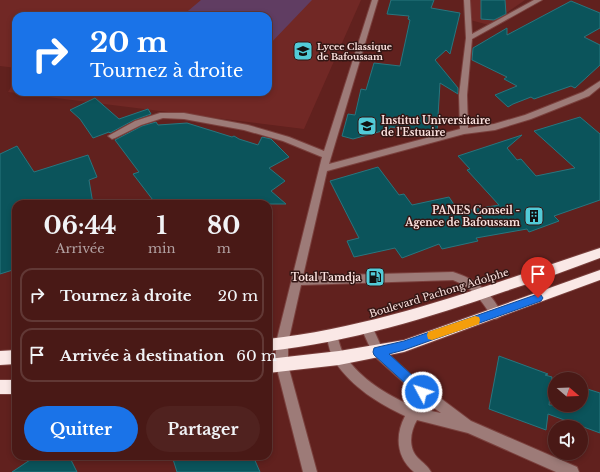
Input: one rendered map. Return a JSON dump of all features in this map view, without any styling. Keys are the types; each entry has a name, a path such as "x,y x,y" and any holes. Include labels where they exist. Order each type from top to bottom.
{"highway":[{"name":"Boulevard Pachong Adolphe","path":"272,344 332,336 451,305 600,253"},
{"path":"275,366 378,352 404,346 496,314 600,275"},
{"path":"0,358 12,357"},
{"path":"0,388 12,387"}],"street":[{"path":"310,472 275,366 282,343 326,156 375,0"},
{"path":"464,131 463,96 469,38 467,0"},
{"path":"469,38 539,0"},
{"path":"323,169 464,131 495,127 528,117 586,94 600,84"},
{"path":"112,136 138,123 163,115 184,116 245,127 286,139 326,156"},
{"path":"297,281 453,276 470,282 484,294 496,314"},
{"path":"367,328 378,352 429,397 469,427"},
{"path":"332,336 339,358 360,382 383,399 413,413 469,427 572,472"},
{"path":"424,472 409,458 404,445 407,423 413,413 429,397"}],"shaded area":[{"name":"Lycee Classique de Bafoussam","path":"0,0 361,0 304,129 40,96 272,96 272,12 12,12 12,68 0,66"},
{"path":"201,0 312,0 272,42 272,12 187,12"},
{"path":"471,0 525,0 489,25 470,20"},
{"name":"Lycee Classique de Bafoussam","path":"12,86 12,92 8,92"}],"building":[{"path":"391,0 434,0 431,8 460,13 450,54 446,50 435,60 458,88 458,94 440,83 437,133 390,127 388,133 382,131 353,139 342,136 348,114 355,115 361,89 366,90 374,63 400,66 410,20 408,19 409,16 387,14"},
{"path":"481,0 505,0 506,14 494,20 481,19"},
{"path":"571,1 600,13 600,28 584,37 600,45 600,65 575,88 571,86 534,99 531,97 508,107 495,95 517,86 504,79 507,77 472,60 473,48 507,28 507,35"},
{"path":"95,98 119,119 148,109 151,114 134,120 110,133 109,132 93,138 80,119 70,110"},
{"path":"580,117 600,134 600,200 554,216 559,221 529,232 527,229 476,238 478,241 442,249 439,244 402,258 395,248 354,257 347,241 359,238 330,181 378,167 399,195 404,194 412,205 449,197 459,212 499,205 467,170 470,169 458,156 522,135 507,148 517,160 521,159 536,176 575,168 534,131"},
{"path":"156,122 158,125 187,123 232,137 234,136 258,145 262,137 271,139 289,157 269,168 285,181 271,191 286,204 272,204 272,200 153,200 133,174 139,172 115,140 142,126"},
{"path":"17,146 34,172 88,155 97,177 89,180 92,200 12,200 12,270 0,274 0,154"},
{"path":"499,356 548,374 545,375 548,376 548,412 588,412 588,389 600,393 600,433 588,429 588,420 564,420 548,414 546,430 489,409"},
{"path":"30,460 71,460 77,472 12,472"},
{"path":"173,460 255,460 260,472 177,472"}],"slow traffic":[{"path":"432,335 475,320"}],"place":[{"name":"Lycee Classique de Bafoussam","path":"303,51"},
{"name":"Institut Universitaire de l'Estuaire","path":"367,126"},
{"name":"PANES Conseil - Agence de Bafoussam","path":"534,216"},
{"name":"Total Tamdja","path":"375,277"}],"route":[{"path":"422,392 378,352 404,346 538,298"}]}
